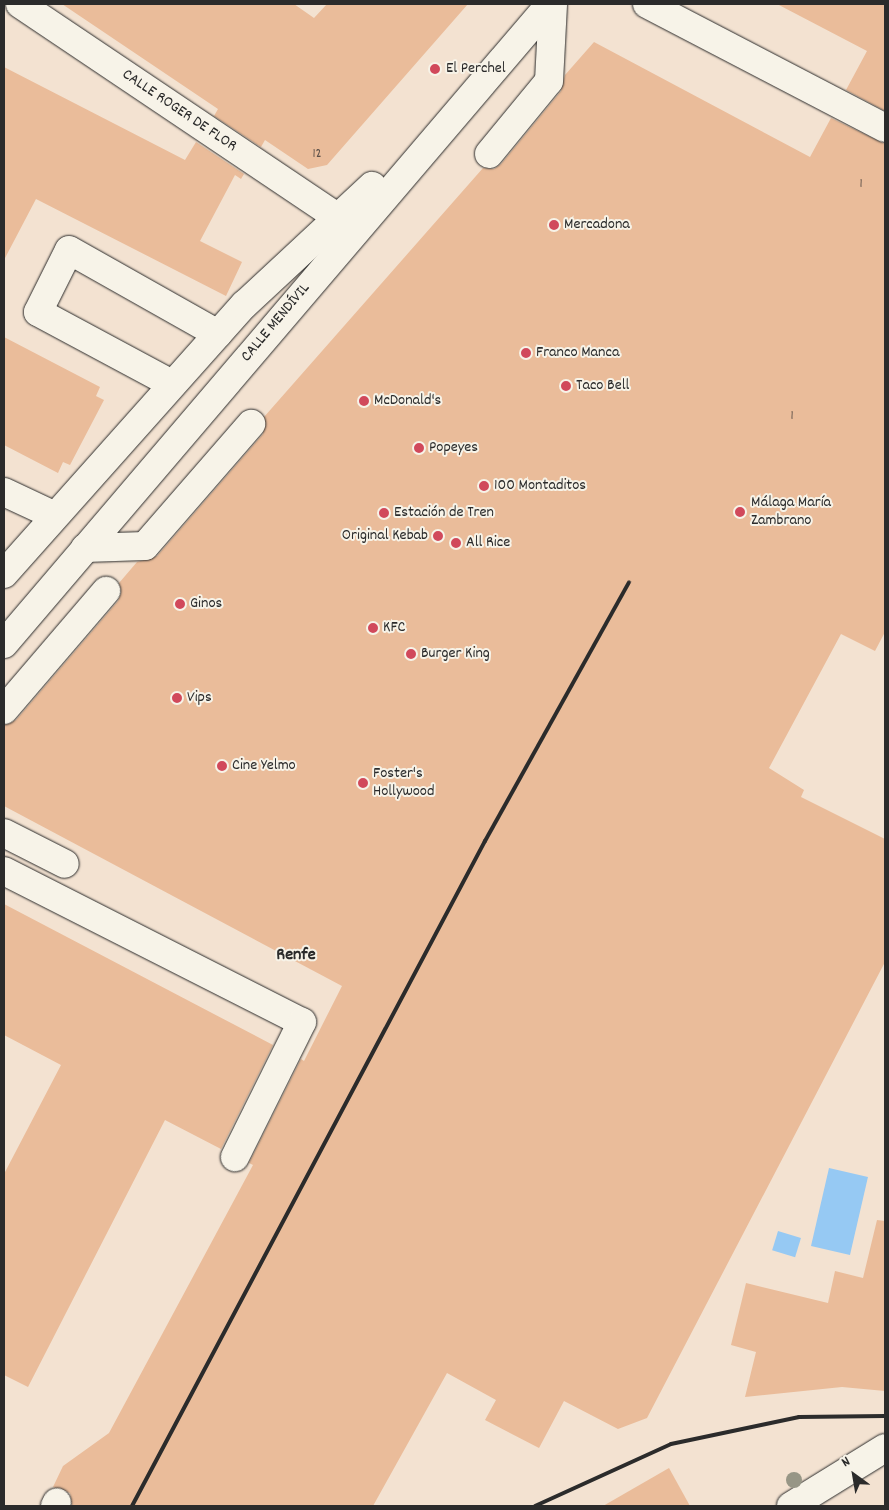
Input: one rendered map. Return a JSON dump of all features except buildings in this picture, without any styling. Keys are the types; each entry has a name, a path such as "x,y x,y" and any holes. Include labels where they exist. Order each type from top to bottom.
{"street":[{"name":"CALLE ROGER DE FLOR","path":"20,4 338,218"},
{"path":"489,154 550,82 551,4"},
{"name":"CALLE MENDÍVIL","path":"4,644 420,153 551,4"},
{"path":"646,4 885,128"},
{"path":"4,574 53,515 218,334 392,166 420,153"},
{"path":"172,384 38,312 69,250 218,334"},
{"path":"85,548 145,546 251,424"},
{"path":"4,492 53,515"},
{"path":"4,710 106,591"},
{"path":"4,833 65,864"},
{"path":"4,871 302,1022 235,1157"},
{"path":"791,1506 885,1448"}],"water":[{"path":"829,1168 868,1177 850,1255 811,1246"},
{"path":"778,1231 801,1238 795,1257 772,1250"}],"railway":[{"path":"132,1506 485,841 629,582"},
{"path":"535,1506 671,1444 799,1417 885,1416"}],"place":[{"name":"El Perchel","path":"435,69"},
{"name":"Mercadona","path":"554,225"},
{"name":"Franco Manca","path":"526,353"},
{"name":"Taco Bell","path":"566,386"},
{"name":"McDonald's","path":"364,401"},
{"name":"Popeyes","path":"419,448"},
{"name":"100 Montaditos","path":"484,486"},
{"name":"Málaga María Zambrano","path":"740,512"},
{"name":"Estación de Tren","path":"384,513"},
{"name":"Original Kebab","path":"438,536"},
{"name":"All Rice","path":"456,543"},
{"name":"Ginos","path":"180,604"},
{"name":"KFC","path":"373,628"},
{"name":"Burger King","path":"411,654"},
{"name":"Vips","path":"177,698"},
{"name":"Cine Yelmo","path":"222,766"},
{"name":"Foster's Hollywood","path":"363,783"}],"district":[{"name":"Renfe","path":"296,956"}]}
